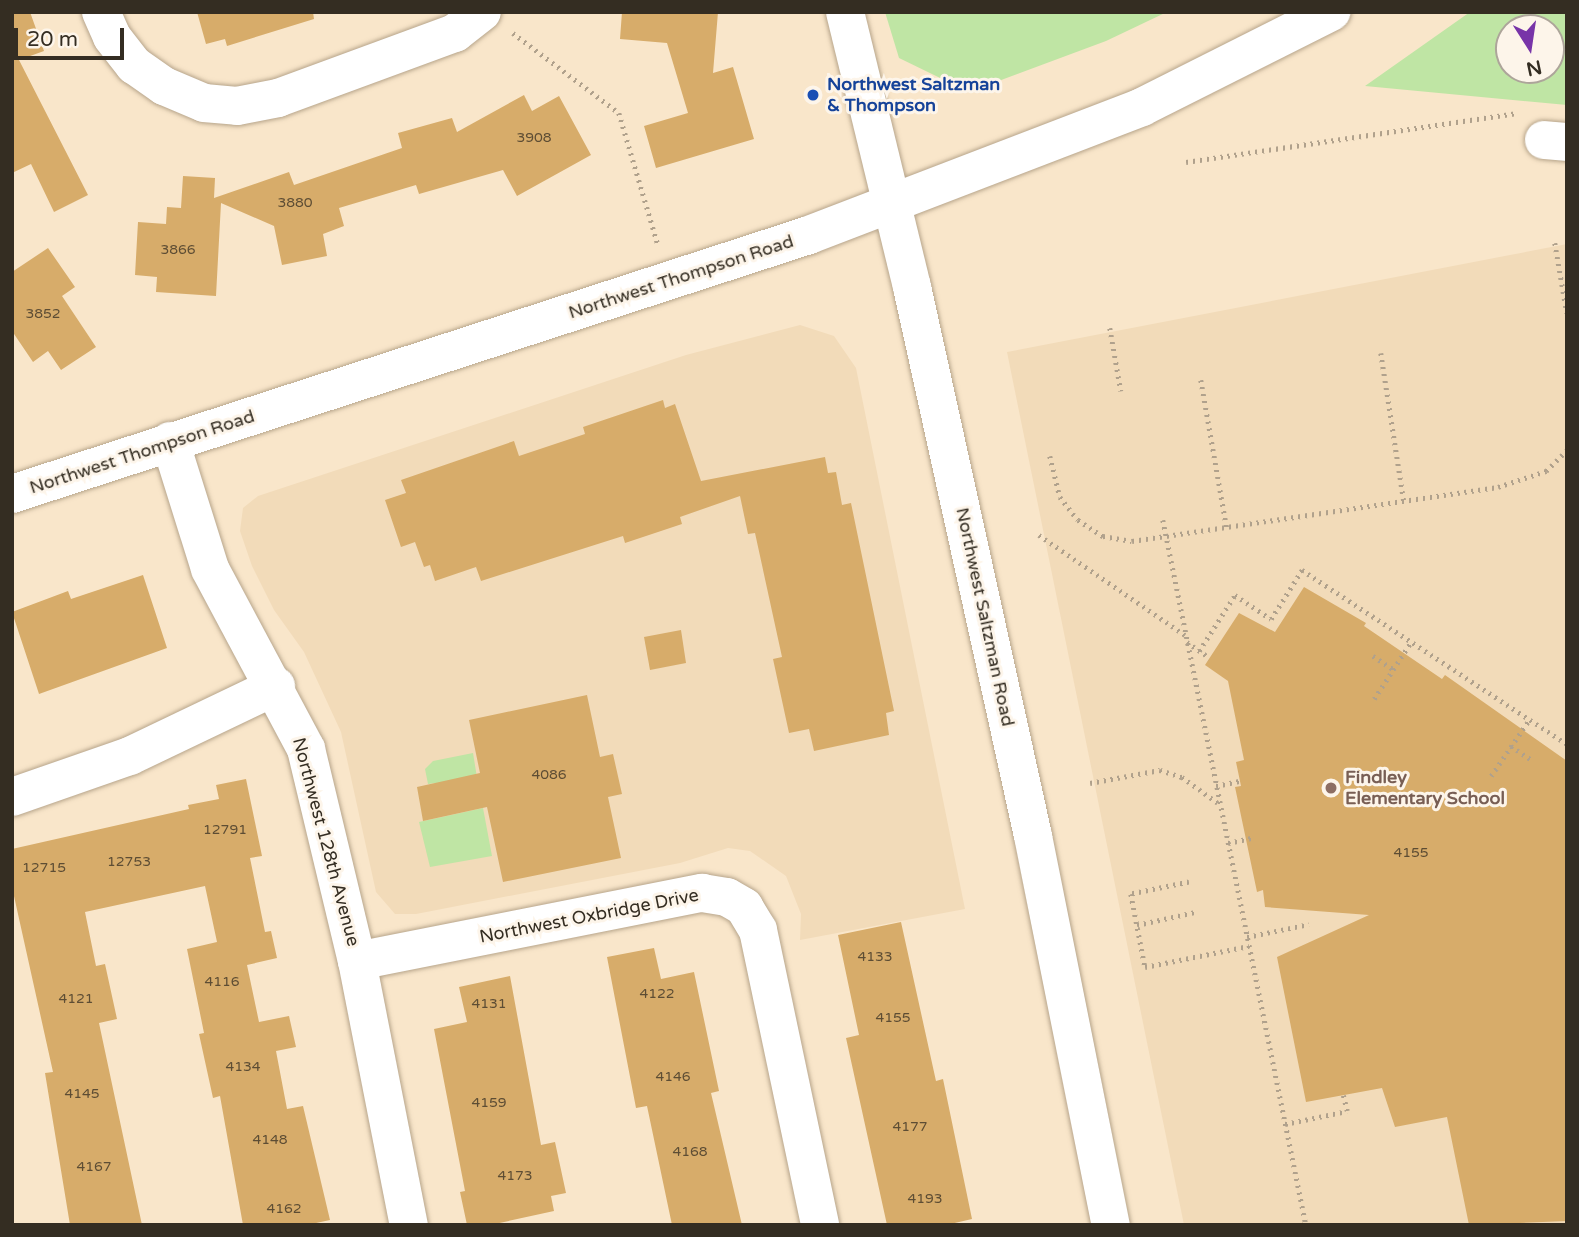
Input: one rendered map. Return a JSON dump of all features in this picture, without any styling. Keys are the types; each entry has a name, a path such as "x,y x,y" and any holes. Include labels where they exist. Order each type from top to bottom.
{"street":[{"path":"102,12 112,37 134,65 163,86 204,103 237,106 278,98 494,20"},
{"name":"Northwest Saltzman Road","path":"845,12 892,203 1033,836 1111,1225"},
{"name":"Northwest Thompson Road","path":"12,494 809,235 1142,107 1331,12"},
{"name":"Northwest 128th Avenue","path":"170,441 210,569 240,631 275,686 306,749 357,961 409,1225"},
{"path":"12,797 130,756 275,686"},
{"name":"Northwest Oxbridge Drive","path":"357,961 702,893 744,907 758,930 820,1225"}],"path":[{"path":"494,20 619,113 670,280"},
{"path":"1186,162 1487,114 1546,112 1556,141"},
{"path":"1555,243 1567,313"},
{"path":"1110,328 1121,391"},
{"path":"1381,353 1405,502"},
{"path":"1201,380 1227,529"},
{"path":"1050,456 1060,496 1090,530 1132,541 1405,502 1525,481 1546,471 1567,450"},
{"path":"1163,520 1306,1225"},
{"path":"1039,535 1185,635"},
{"path":"1199,651 1235,594 1271,619 1302,570 1567,744"},
{"path":"1259,623 1264,614"},
{"path":"1186,641 1210,658"},
{"path":"1374,699 1410,642"},
{"path":"1373,656 1393,668"},
{"path":"1491,776 1529,720"},
{"path":"1511,746 1530,759"},
{"path":"1090,783 1160,770 1182,777 1220,804"},
{"path":"1216,786 1240,781"},
{"path":"1228,843 1252,838"},
{"path":"1189,882 1131,894 1145,967 1249,946"},
{"path":"1137,925 1195,912"},
{"path":"1247,937 1309,924"},
{"path":"1285,1124 1347,1111 1343,1095"}],"shaded area":[{"name":"Findley Elementary School","path":"1567,244 1567,1225 1184,1225 1007,352"},
{"path":"800,325 834,336 856,368 965,909 800,940 801,914 786,876 750,851 728,848 680,863 416,914 395,914 376,892 341,732 304,652 274,610 252,566 240,531 243,508 258,496 686,355"}],"green space":[{"path":"885,12 1167,12 1106,41 969,92 899,58"},
{"path":"1470,12 1567,12 1567,105 1365,86"},
{"path":"473,753 479,790 438,799 435,783 428,784 425,769 433,761"},
{"path":"483,808 492,856 430,867 419,822"}],"building":[{"path":"12,12 30,12 44,51 19,60 88,195 54,212 31,164 12,173"},
{"path":"197,12 313,12 314,19 227,46 225,39 206,44"},
{"path":"622,12 718,12 713,73 733,67 754,139 656,168 644,126 688,113 667,43 620,39"},
{"path":"524,95 532,111 559,96 591,155 517,196 503,170 419,194 416,185 339,208 344,226 323,234 327,256 282,265 274,226 221,203 216,296 156,292 157,277 135,275 138,222 166,224 167,207 181,208 183,176 215,178 214,198 289,172 294,185 402,148 398,133 452,118 457,132"},
{"path":"48,248 75,287 62,296 96,347 61,370 48,351 33,362 12,331 12,272"},
{"path":"663,400 665,408 675,404 701,481 825,457 828,473 836,472 842,505 851,503 894,711 886,713 889,735 814,751 809,729 789,733 773,659 782,657 755,533 748,534 740,496 680,517 682,524 625,543 623,536 481,581 476,567 435,581 430,565 424,567 415,542 401,547 385,500 406,493 401,480 514,441 519,456 585,434 583,427"},
{"path":"143,575 167,648 39,694 12,612 68,591 71,599"},
{"path":"1304,587 1366,623 1364,626 1442,679 1445,675 1567,761 1567,1221 1469,1225 1447,1117 1395,1127 1382,1088 1306,1102 1277,957 1369,915 1265,907 1263,890 1257,892 1235,787 1241,786 1236,762 1244,760 1228,681 1205,665 1239,613 1275,632"},
{"path":"681,630 686,663 650,670 644,637"},
{"path":"587,695 600,757 613,754 622,794 608,797 621,858 503,882 487,807 423,821 417,787 480,773 469,720"},
{"path":"246,779 262,856 250,858 265,932 271,931 277,958 247,965 259,1022 289,1016 296,1047 276,1051 287,1109 303,1106 330,1220 307,1225 243,1225 220,1096 213,1098 199,1034 204,1033 187,949 217,942 205,886 85,912 96,966 105,964 117,1019 99,1023 142,1225 70,1225 45,1073 53,1072 12,887 12,849 189,809 188,805 219,799 216,785"},
{"path":"901,922 936,1081 943,1079 972,1219 946,1225 887,1225 846,1038 859,1035 838,935"},
{"path":"654,948 661,979 694,972 719,1091 711,1093 742,1225 672,1225 647,1106 636,1108 607,957"},
{"path":"510,976 541,1145 555,1142 566,1193 551,1196 554,1211 490,1225 467,1225 460,1192 465,1191 434,1029 467,1022 459,987"}],"place":[{"name":"Northwest Saltzman & Thompson","path":"813,95"},
{"name":"Findley Elementary School","path":"1331,788"}]}
